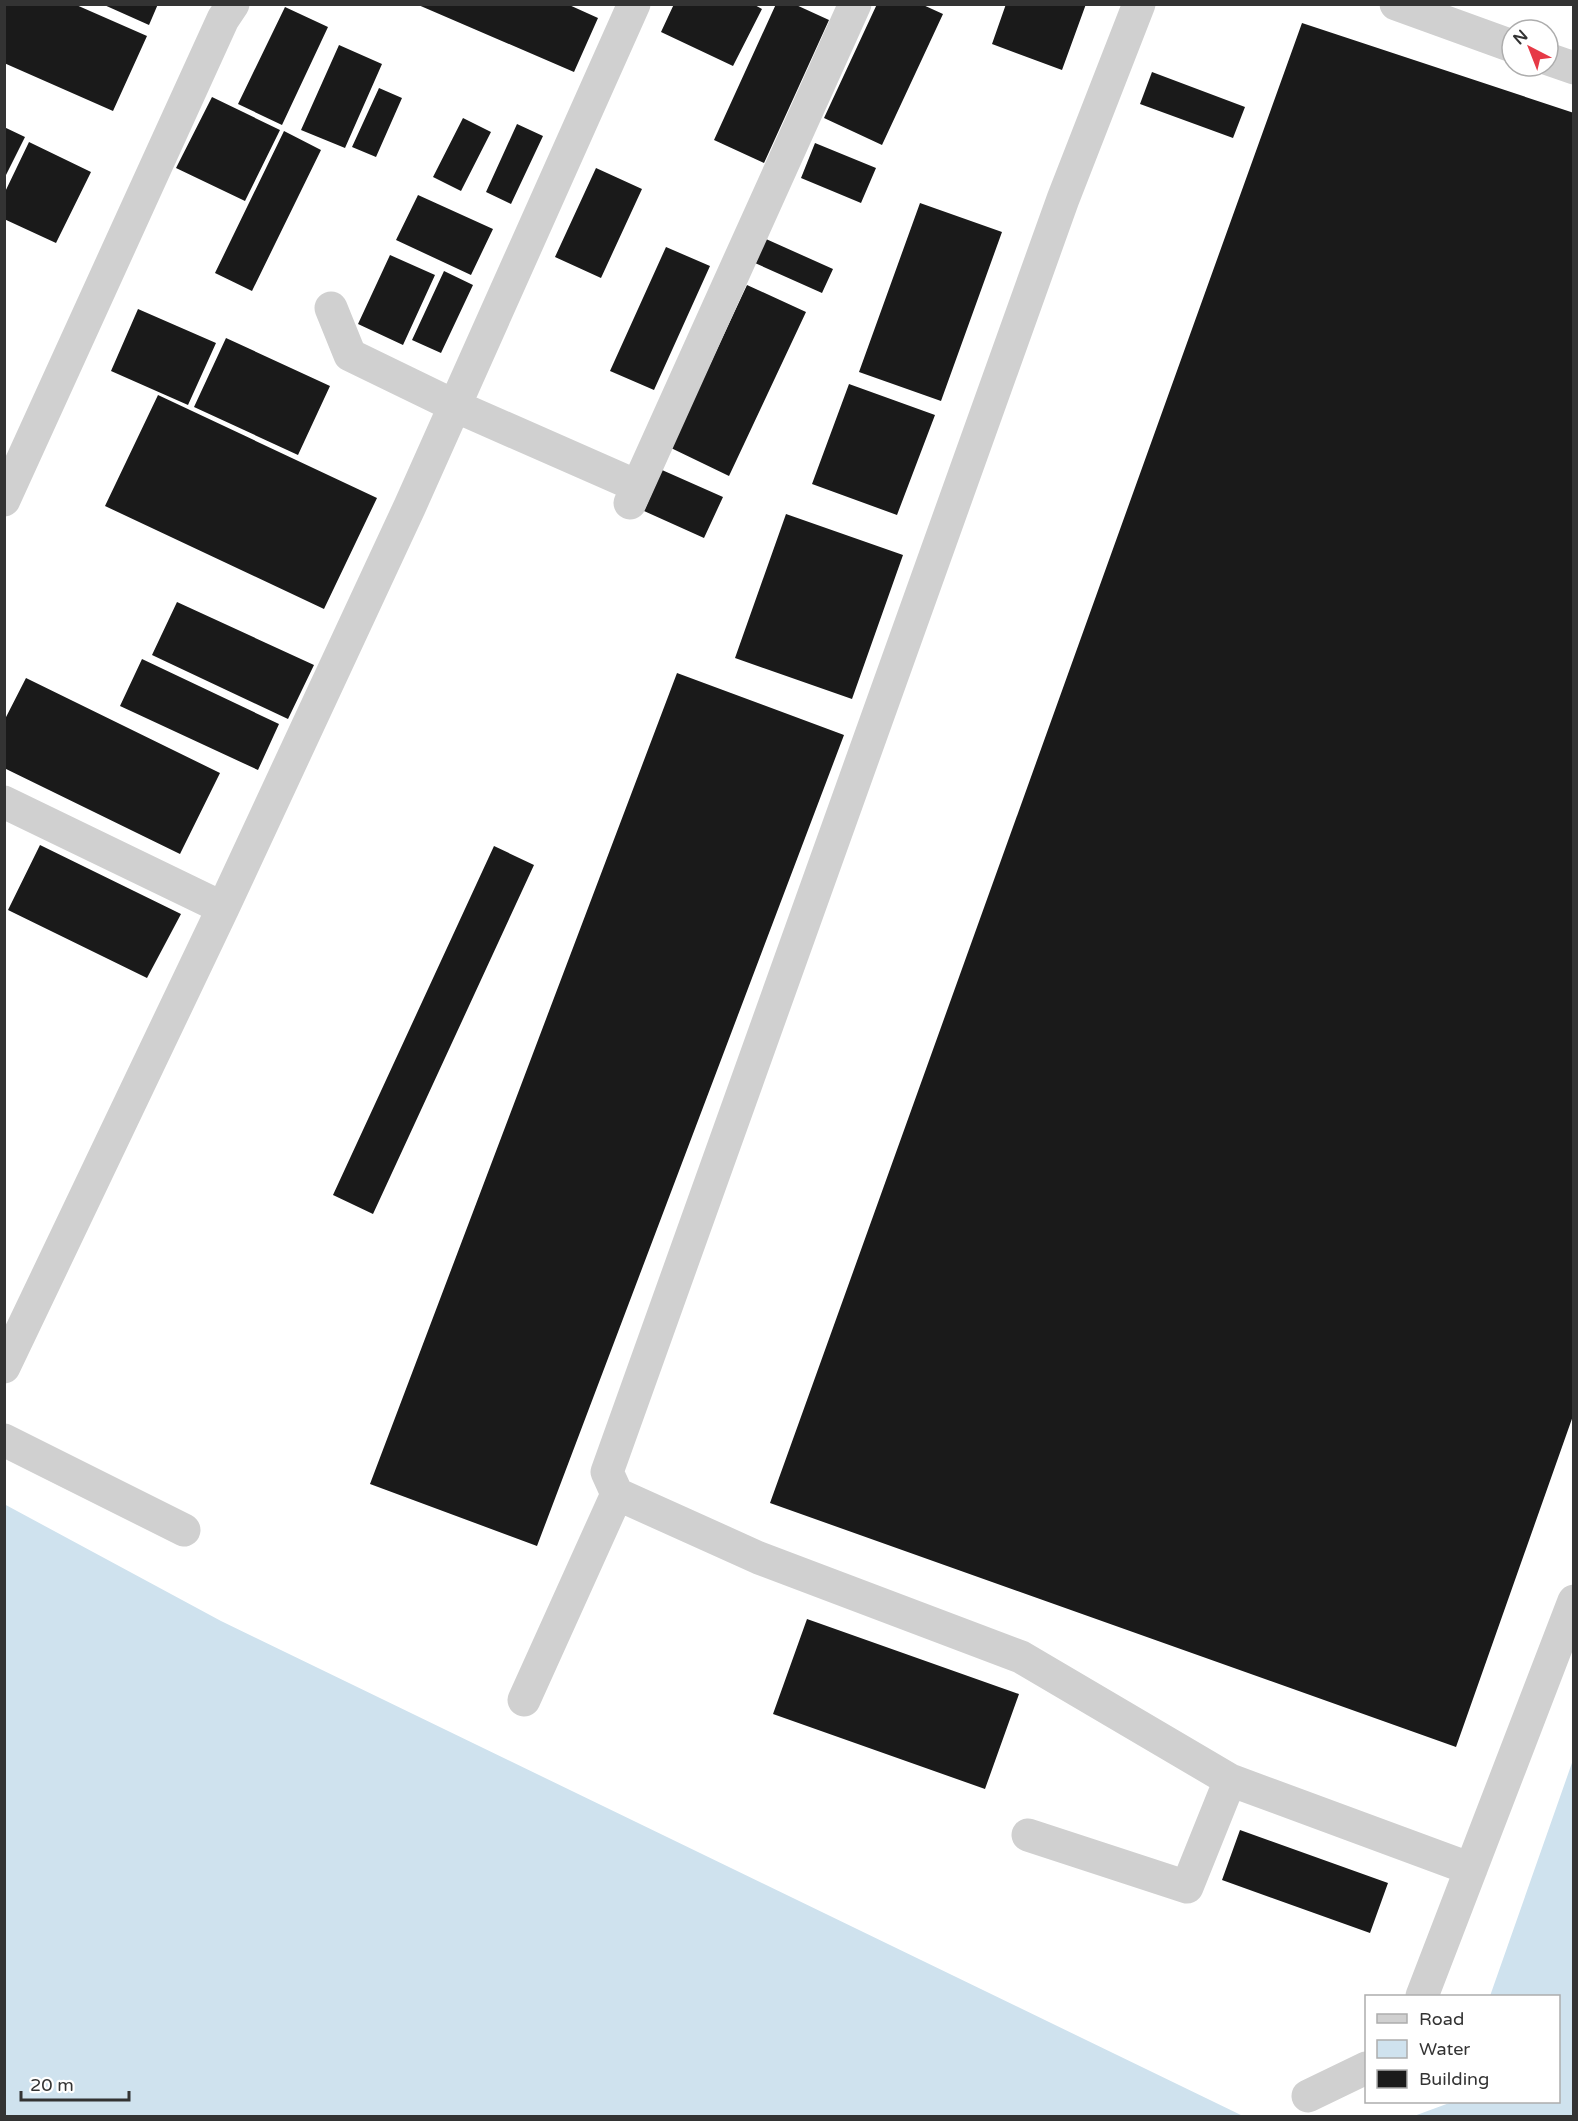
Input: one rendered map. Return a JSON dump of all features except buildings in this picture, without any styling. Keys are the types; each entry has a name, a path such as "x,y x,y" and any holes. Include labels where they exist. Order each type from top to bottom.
{"lane":[{"path":"4,500 223,19 233,4"},
{"path":"4,1366 223,908 455,406 634,4"},
{"path":"331,308 350,355 633,495 855,4"},
{"path":"1139,4 1062,199 607,1472 617,1494 759,1558 1021,1656 1230,1780 1471,1869"},
{"path":"1396,4 1500,42"},
{"path":"4,802 223,908"},
{"path":"4,1440 184,1530"},
{"path":"524,1700 617,1494"},
{"path":"1422,1995 1574,1601"},
{"path":"1028,1834 1187,1887 1230,1780"},
{"path":"1308,2096 1365,2068"}],"water":[{"path":"4,1504 221,1621 1243,2116 5,2116"},
{"path":"1573,1760 1573,2116 1414,2116 1449,2103 1560,2103 1560,1995 1490,1995"}]}
